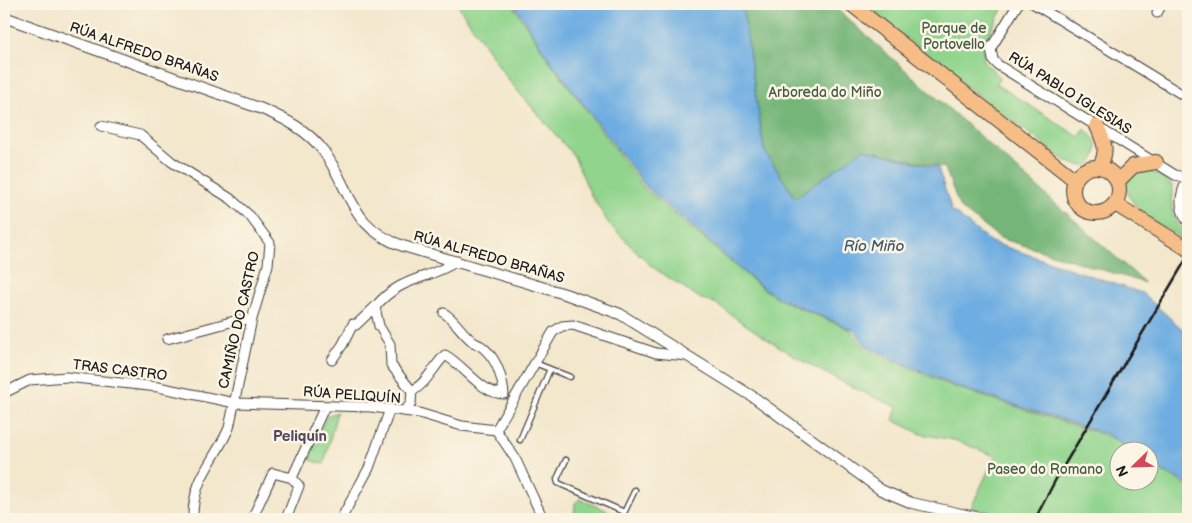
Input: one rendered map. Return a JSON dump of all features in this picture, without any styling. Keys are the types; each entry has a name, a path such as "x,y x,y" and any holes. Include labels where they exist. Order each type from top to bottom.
{"highway":[{"path":"851,4 1075,180"},
{"path":"1097,126 1105,150 1099,167"},
{"path":"1118,181 1133,166 1156,162"},
{"path":"1099,167 1107,169 1118,181 1119,197 1115,204 1103,213 1088,212 1081,208 1074,195 1075,180 1085,170 1099,167"},
{"path":"1115,204 1188,249"}],"street":[{"name":"RÚA PABLO IGLESIAS","path":"1018,4 993,42 991,54 993,60 1003,69 1179,177 1188,178"},
{"path":"1034,4 1188,98"},
{"path":"1157,13 1162,4"},
{"name":"RÚA ALFREDO BRAÑAS","path":"4,18 262,109 286,120 307,134 324,152 352,206 378,234 403,246 600,306 636,323 754,398 882,490 912,503 984,519"},
{"name":"CAMIÑO DO CASTRO","path":"101,126 140,135 172,162 231,199 264,233 270,243 268,265 252,319 229,428 222,443 201,476 193,509 193,519"},
{"path":"1188,178 1181,199 1181,208 1188,222"},
{"path":"332,360 353,324 356,325 389,292 417,277 443,270 457,261"},
{"path":"376,306 379,326 390,344 391,365 412,391 411,403 404,411"},
{"path":"444,313 456,321 469,339 482,347 491,358 502,376 504,394 513,404"},
{"path":"167,339 238,320 252,319"},
{"path":"543,519 515,458 496,430 513,404 553,332 568,324 656,353 687,356"},
{"path":"412,391 421,387 433,367 445,355 456,361 478,382 496,394 504,394"},
{"name":"TRAS CASTRO","path":"4,393 30,380 66,377 158,387 235,403"},
{"name":"RÚA PELIQUÍN","path":"235,403 390,409 462,426 496,430"},
{"path":"292,478 325,406"},
{"path":"341,519 369,468 390,409"},
{"path":"252,519 273,473 292,478 300,486 286,519"}],"lane":[{"path":"536,364 570,377"},
{"path":"520,440 550,369"},
{"path":"566,460 557,479 558,483 624,512"},
{"path":"621,519 635,490"}],"green space":[{"name":"Paseo do Romano","path":"457,4 512,4 546,56 644,188 758,285 778,299 851,330 866,349 954,387 1110,437 1114,440 1110,440 1110,490 1160,490 1160,471 1188,486 1188,519 1025,519 971,508 995,456 954,440 921,434 893,420 897,407 873,397 803,361 715,303 701,299 651,266 609,224 591,195 574,156 509,81"},
{"name":"Arboreda do Miño","path":"742,4 831,4 1145,283 1000,238 960,208 945,168 864,149 795,198 764,150"},
{"name":"Parque de Portovello","path":"864,4 1005,4 983,48 984,62 1000,77 996,84 1079,137 1085,129 1097,146 1096,155 1093,160 1089,165 1082,165 1073,164 1063,159 948,72"},
{"path":"1141,170 1158,175 1172,186 1172,213 1177,223 1188,233 1188,242 1158,224 1132,202 1127,192 1125,181 1131,174"},
{"path":"337,412 324,464 306,459 327,416"},
{"path":"580,499 615,514 617,519 574,519 575,503"}],"water":[{"name":"Río Miño","path":"514,4 742,4 764,150 795,198 864,149 938,168 952,211 991,242 1142,293 1188,334 1188,484 1160,469 1160,440 1116,440 1109,435 955,386 867,347 854,330 779,298 758,284 646,187 547,56"}],"railway":[{"path":"1035,519 1056,479 1188,256"}],"district":[{"name":"Peliquín","path":"300,436"}]}
